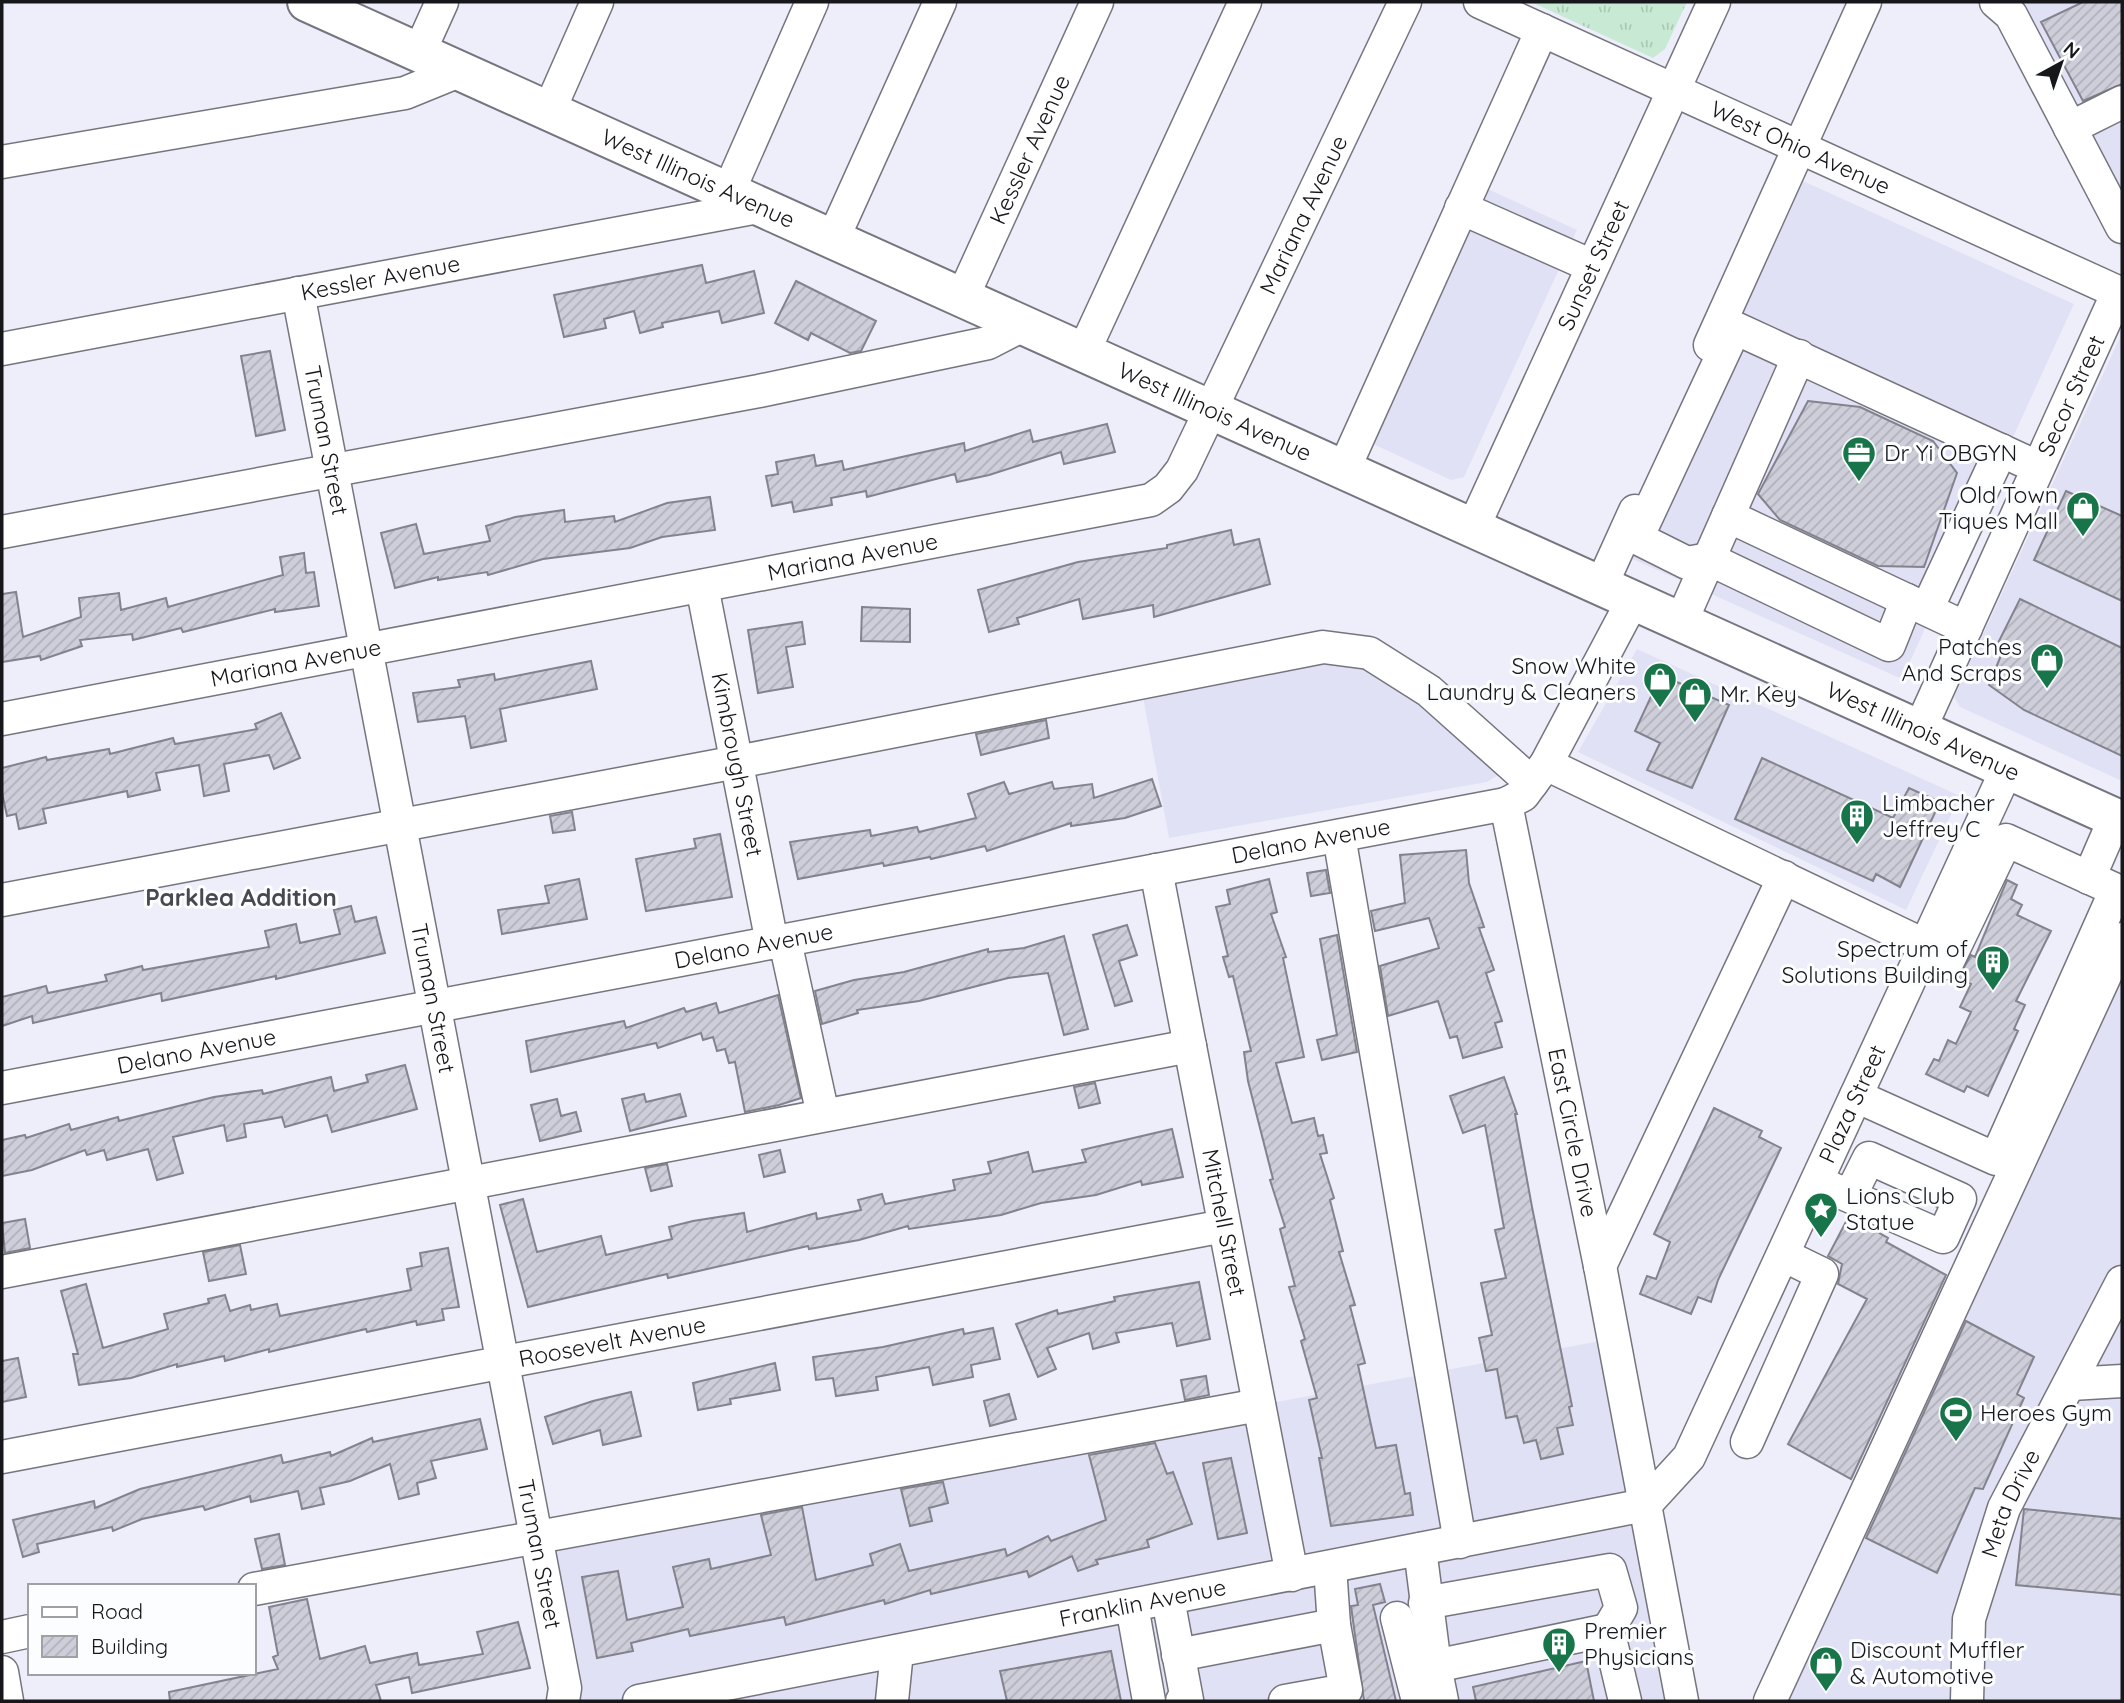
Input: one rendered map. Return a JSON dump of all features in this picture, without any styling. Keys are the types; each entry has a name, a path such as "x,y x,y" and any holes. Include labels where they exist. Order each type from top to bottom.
{"main road":[{"name":"West Illinois Avenue","path":"307,2 2119,820"}],"street":[{"path":"419,52 442,2"},
{"path":"549,111 597,2"},
{"path":"743,200 812,2"},
{"path":"833,239 940,2"},
{"name":"Kessler Avenue","path":"963,296 1097,2"},
{"path":"1084,351 1245,2"},
{"name":"Mariana Avenue","path":"2,719 1151,500 1176,479 1405,2"},
{"name":"West Ohio Avenue","path":"1479,2 2120,293"},
{"name":"Sunset Street","path":"1473,527 1714,2"},
{"path":"1506,804 1523,795 1539,774 1617,593 1799,147 1865,2"},
{"path":"1996,2 2011,15 2122,227"},
{"path":"1344,469 1542,30"},
{"path":"2,162 405,93 459,71"},
{"path":"2070,128 2122,102"},
{"name":"Kessler Avenue","path":"2,349 298,293 743,200"},
{"path":"1461,208 1592,266"},
{"name":"Truman Street","path":"298,293 565,1688 563,1701"},
{"name":"Secor Street","path":"1920,729 2037,467 2120,293"},
{"path":"2,532 759,391 988,343 1025,324"},
{"path":"2001,450 1917,604 1889,645 1709,559 1687,563 1637,538 1735,328 1799,356 2001,450 2037,467"},
{"path":"1681,622 1799,356"},
{"path":"1728,516 1966,628"},
{"name":"Kimbrough Street","path":"702,586 737,762 823,1115"},
{"path":"2,900 737,762 1322,647 1368,653 1419,684 1539,774 1784,877 1947,964 2006,840 2116,890 1996,1159 1856,1096"},
{"name":"Plaza Street","path":"1645,1505 1689,1457 2007,769"},
{"name":"Delano Avenue","path":"2,1088 1506,804"},
{"name":"East Circle Drive","path":"1506,804 1600,1266 1682,1701"},
{"path":"2089,878 2119,820"},
{"path":"1339,836 1460,1542"},
{"name":"Mitchell Street","path":"1156,870 1292,1575"},
{"path":"1600,1266 1784,877"},
{"path":"1770,1701 2122,939"},
{"path":"2,1272 1189,1046"},
{"path":"1817,1182 1850,1196"},
{"name":"Roosevelt Avenue","path":"2,1457 1224,1226"},
{"path":"1747,1442 1822,1274 1783,1255"},
{"name":"Meta Drive","path":"1967,1701 1969,1619 2004,1508 2122,1282"},
{"path":"2071,1384 2122,1381"},
{"path":"256,1589 1259,1405"},
{"name":"Franklin Avenue","path":"639,1701 1645,1505"},
{"path":"1420,1549 1444,1665 1443,1701"},
{"path":"1285,1701 1346,1690 1334,1625 1330,1567"},
{"path":"1433,1602 1610,1570 1621,1608 1608,1630 1625,1701"},
{"path":"1168,1599 1185,1701"},
{"path":"1132,1605 1149,1701"},
{"path":"1397,1618 1418,1701"},
{"path":"1444,1665 1667,1618"},
{"path":"1178,1655 1334,1625"},
{"path":"2,1637 28,1631"},
{"path":"892,1701 897,1651"},
{"path":"2,1672 7,1701"}],"shaded area":[{"path":"1995,2 2122,2 2122,252 2015,19"},
{"path":"1792,176 2074,304 1902,679 1619,553"},
{"path":"1479,185 1577,230 1464,477 1451,480 1360,438"},
{"path":"2122,333 2122,781 1960,707 1954,697"},
{"path":"1637,649 1960,796 1906,910 1578,752"},
{"path":"1368,656 1508,769 1487,782 1169,838 1143,697 1324,658"},
{"path":"2122,932 2122,1701 1768,1701"},
{"path":"1616,1338 1677,1701 565,1701 535,1542"}],"green space":[{"path":"1531,2 1687,2 1665,49 1653,58"}],"building":[{"path":"2083,2 2122,2 2122,84 2083,101 2041,22"},
{"path":"702,265 706,283 754,271 764,313 722,323 719,311 662,323 663,327 640,333 634,311 604,319 606,328 564,337 554,295"},
{"path":"796,281 876,321 861,351 850,353 811,333 808,340 775,323"},
{"path":"270,351 285,430 256,436 241,356"},
{"name":"Dr Yi OBGYN","path":"1808,401 1860,407 1933,441 1957,473 1924,567 1878,566 1780,520 1758,494"},
{"path":"1107,424 1115,452 1064,464 1061,452 989,475 957,482 955,474 867,497 866,491 831,498 832,505 794,512 792,502 772,506 766,476 778,474 776,462 814,455 816,466 842,461 844,470 964,443 965,451 1030,430 1033,442"},
{"name":"Old Town Tiques Mall","path":"2066,491 2122,516 2122,601 2034,560"},
{"path":"710,497 715,530 662,537 630,548 543,559 488,575 487,572 438,580 438,577 395,588 381,533 416,524 424,554 490,541 486,526 515,517 564,510 565,522 614,516 615,522 667,503"},
{"path":"1231,530 1234,545 1259,539 1270,584 1154,617 1153,605 1083,619 1079,599 1017,618 1019,624 989,632 978,590 1078,562 1167,548 1167,545"},
{"path":"304,553 306,573 314,572 319,606 275,612 275,609 183,632 181,628 133,640 132,634 80,640 82,646 41,660 40,656 2,662 2,594 16,592 23,637 81,617 79,598 119,593 121,610 166,598 168,607 283,575 280,557"},
{"path":"2020,599 2122,648 2122,756 2024,710 1989,685 2004,648 1997,645"},
{"path":"862,607 910,609 910,642 861,641"},
{"path":"802,622 805,644 786,647 793,687 758,693 748,630"},
{"path":"591,661 597,689 500,709 506,741 471,748 465,716 418,722 413,693 460,687 458,680 494,674 495,680"},
{"name":"Mr. Key","path":"1661,675 1729,705 1692,788 1647,770 1660,743 1635,731"},
{"path":"281,713 300,758 274,769 269,755 224,764 229,791 204,796 199,765 156,773 160,790 128,797 127,791 43,809 46,823 19,829 16,814 7,816 2,793 2,768 46,757 47,760 109,749 110,754 173,738 175,744 257,729 255,724"},
{"path":"1046,720 1049,738 981,755 976,734"},
{"name":"Limbacher Jeffrey C","path":"1762,758 1893,818 1909,788 1940,802 1900,887 1876,874 1873,881 1735,819"},
{"path":"1152,779 1161,806 1125,818 1071,826 1071,823 987,851 985,846 931,859 930,857 884,866 883,863 798,879 790,842 870,830 871,836 917,827 919,832 976,818 968,794 1004,782 1009,794 1052,782 1054,789 1092,784 1094,798"},
{"path":"572,812 575,830 553,833 550,816"},
{"path":"720,834 732,897 646,911 636,859 696,848 694,839"},
{"path":"1466,850 1469,883 1484,927 1479,928 1494,970 1486,973 1502,1021 1495,1023 1502,1047 1463,1058 1457,1036 1450,1038 1438,1001 1388,1016 1380,966 1439,948 1429,918 1375,931 1371,911 1405,903 1400,855"},
{"path":"1326,870 1330,893 1311,896 1307,873"},
{"path":"579,879 587,919 502,934 498,910 549,903 545,886"},
{"path":"1269,879 1277,912 1271,914 1286,957 1283,958 1304,1057 1276,1063 1292,1123 1314,1118 1318,1136 1323,1135 1327,1153 1320,1154 1334,1198 1330,1200 1343,1251 1339,1252 1355,1305 1350,1306 1365,1363 1358,1365 1376,1448 1396,1445 1405,1494 1410,1493 1413,1515 1331,1526 1319,1458 1322,1458 1309,1400 1317,1398 1301,1341 1305,1339 1289,1287 1295,1286 1280,1229 1285,1227 1270,1180 1273,1179 1248,1081 1244,1052 1251,1051 1233,976 1229,977 1223,957 1228,956 1216,907 1230,904 1227,890"},
{"name":"Spectrum of Solutions Building","path":"2007,880 2017,885 2011,899 2022,905 2017,915 2051,931 2016,1001 2025,1005 2014,1029 2018,1031 1988,1096 1967,1086 1964,1092 1926,1074 1934,1059 1939,1061 1948,1040 1956,1044 1971,1012 1960,1007 1971,984 1958,978 1971,955 1975,957"},
{"path":"351,906 355,922 376,917 385,953 276,979 276,976 162,1001 161,993 33,1023 32,1016 2,1026 2,997 46,986 48,993 107,981 105,975 142,966 143,970 269,947 265,931 296,924 300,943 340,934 334,910"},
{"path":"1127,925 1137,955 1119,961 1132,1001 1115,1006 1093,935"},
{"path":"1337,935 1357,1052 1322,1060 1317,1040 1337,1035 1320,939"},
{"path":"1064,936 1088,1029 1064,1035 1048,973 1008,978 919,1001 857,1010 858,1013 822,1024 815,991 854,980 904,972 988,949 988,952 1024,948"},
{"path":"778,995 801,1098 779,1105 745,1112 735,1062 729,1063 725,1049 717,1051 713,1037 703,1040 701,1033 658,1048 656,1043 531,1072 526,1041 624,1021 626,1028 684,1008 686,1012 716,1003 719,1013"},
{"path":"405,1065 417,1109 332,1132 327,1115 285,1127 282,1117 244,1124 246,1137 227,1141 224,1125 173,1137 183,1173 157,1180 148,1149 107,1160 104,1150 87,1155 85,1150 32,1170 2,1176 2,1140 25,1135 26,1138 69,1124 71,1130 118,1117 119,1121 214,1097 262,1090 263,1094 331,1077 334,1091 368,1082 366,1075"},
{"path":"1504,1077 1517,1114 1532,1207 1572,1406 1569,1407 1573,1425 1557,1428 1563,1454 1541,1459 1536,1440 1524,1443 1517,1416 1506,1418 1497,1369 1486,1371 1479,1338 1492,1335 1481,1283 1506,1278 1495,1230 1504,1228 1485,1125 1463,1133 1450,1096"},
{"path":"1095,1083 1100,1103 1079,1108 1074,1087"},
{"path":"644,1094 646,1102 680,1094 686,1116 630,1131 622,1099"},
{"path":"557,1099 561,1116 576,1112 581,1131 540,1141 531,1105"},
{"path":"1714,1108 1762,1131 1759,1137 1781,1148 1718,1280 1711,1302 1698,1297 1691,1314 1640,1294 1647,1276 1656,1279 1670,1242 1654,1234"},
{"path":"1172,1129 1183,1177 1142,1185 1141,1181 1096,1195 1041,1203 1001,1215 909,1229 908,1226 859,1240 809,1249 808,1246 668,1278 667,1274 528,1307 500,1205 523,1199 537,1252 601,1236 606,1255 672,1239 669,1227 693,1221 744,1213 747,1232 816,1213 817,1219 861,1210 858,1200 882,1194 885,1204 955,1190 953,1180 991,1173 988,1162 1028,1152 1033,1172 1086,1162 1082,1150"},
{"path":"780,1150 785,1172 764,1177 759,1155"},
{"path":"667,1164 672,1186 651,1191 645,1168"},
{"path":"1849,1216 1888,1238 1886,1242 1946,1275 1851,1479 1788,1444 1867,1299 1838,1284 1842,1264 1828,1256"},
{"path":"25,1219 30,1248 5,1253 2,1223"},
{"path":"240,1245 246,1274 209,1281 203,1252"},
{"path":"448,1248 459,1307 442,1309 444,1320 417,1325 416,1321 367,1332 366,1329 225,1361 224,1356 177,1367 177,1364 131,1378 79,1385 73,1354 78,1354 61,1291 86,1284 103,1348 168,1329 164,1314 209,1303 208,1299 225,1295 230,1311 250,1305 251,1310 277,1304 280,1316 411,1290 407,1269 422,1266 420,1253"},
{"path":"1199,1282 1210,1339 1177,1346 1172,1323 1116,1333 1119,1342 1093,1349 1089,1333 1047,1348 1056,1369 1038,1377 1016,1324 1057,1310 1058,1314 1115,1301 1114,1297"},
{"name":"Heroes Gym","path":"1966,1321 2034,1357 2017,1394 2024,1398 1983,1489 1975,1488 1937,1573 1866,1538"},
{"path":"993,1328 1000,1359 971,1365 973,1377 933,1385 929,1367 876,1377 878,1390 836,1396 833,1378 816,1380 813,1357 883,1347 963,1329 964,1334"},
{"path":"18,1358 26,1397 2,1402 2,1361"},
{"path":"775,1363 780,1390 730,1399 731,1404 698,1410 693,1383"},
{"path":"1206,1376 1209,1395 1185,1400 1181,1380"},
{"path":"631,1392 641,1436 603,1445 600,1430 553,1444 545,1417"},
{"path":"1009,1394 1016,1419 990,1426 984,1401"},
{"path":"480,1419 487,1449 431,1461 436,1478 417,1483 419,1494 399,1499 390,1464 350,1481 320,1488 324,1504 302,1509 298,1491 251,1502 250,1496 205,1510 203,1506 142,1519 113,1531 112,1527 37,1544 39,1552 23,1557 13,1520 94,1501 95,1508 140,1489 281,1455 283,1463 330,1452 331,1456 372,1438 373,1442"},
{"path":"1155,1443 1167,1474 1173,1472 1192,1524 1147,1540 1149,1547 1096,1560 1098,1564 1078,1571 1072,1556 1029,1577 1027,1571 931,1594 930,1590 885,1604 884,1600 786,1625 784,1617 690,1636 688,1629 631,1643 633,1651 597,1658 582,1577 618,1571 627,1620 683,1607 673,1567 709,1559 711,1569 771,1555 761,1515 802,1507 816,1580 873,1565 870,1554 900,1544 909,1571 1005,1549 1007,1556 1048,1536 1051,1541 1106,1520 1089,1455"},
{"path":"1231,1458 1247,1533 1218,1539 1203,1463"},
{"path":"943,1482 948,1503 929,1508 932,1521 910,1526 901,1489"},
{"path":"2024,1509 2122,1519 2122,1595 2016,1585"},
{"path":"279,1534 285,1565 262,1569 255,1539"},
{"path":"1380,1584 1385,1602 1373,1605 1396,1701 1364,1701 1351,1606 1358,1605 1355,1589"},
{"path":"307,1599 320,1659 365,1646 370,1663 417,1653 419,1665 483,1654 477,1632 518,1622 530,1668 412,1693 409,1677 376,1685 381,1701 170,1701 169,1692 278,1669 273,1657 278,1655 269,1607"},
{"path":"1111,1651 1121,1701 1007,1701 1000,1671"},
{"name":"Premier Physicians","path":"1586,1661 1594,1701 1476,1701 1473,1687"}],"place":[{"name":"Dr Yi OBGYN","path":"1859,483"},
{"name":"Old Town Tiques Mall","path":"2083,538"},
{"name":"Patches And Scraps","path":"2047,690"},
{"name":"Snow White Laundry & Cleaners","path":"1660,709"},
{"name":"Mr. Key","path":"1695,724"},
{"name":"Limbacher Jeffrey C","path":"1857,846"},
{"name":"Spectrum of Solutions Building","path":"1993,992"},
{"name":"Lions Club Statue","path":"1821,1239"},
{"name":"Heroes Gym","path":"1956,1443"},
{"name":"Premier Physicians","path":"1559,1674"},
{"name":"Discount Muffler & Automotive","path":"1826,1693"}],"district":[{"name":"Parklea Addition","path":"241,898"}]}
